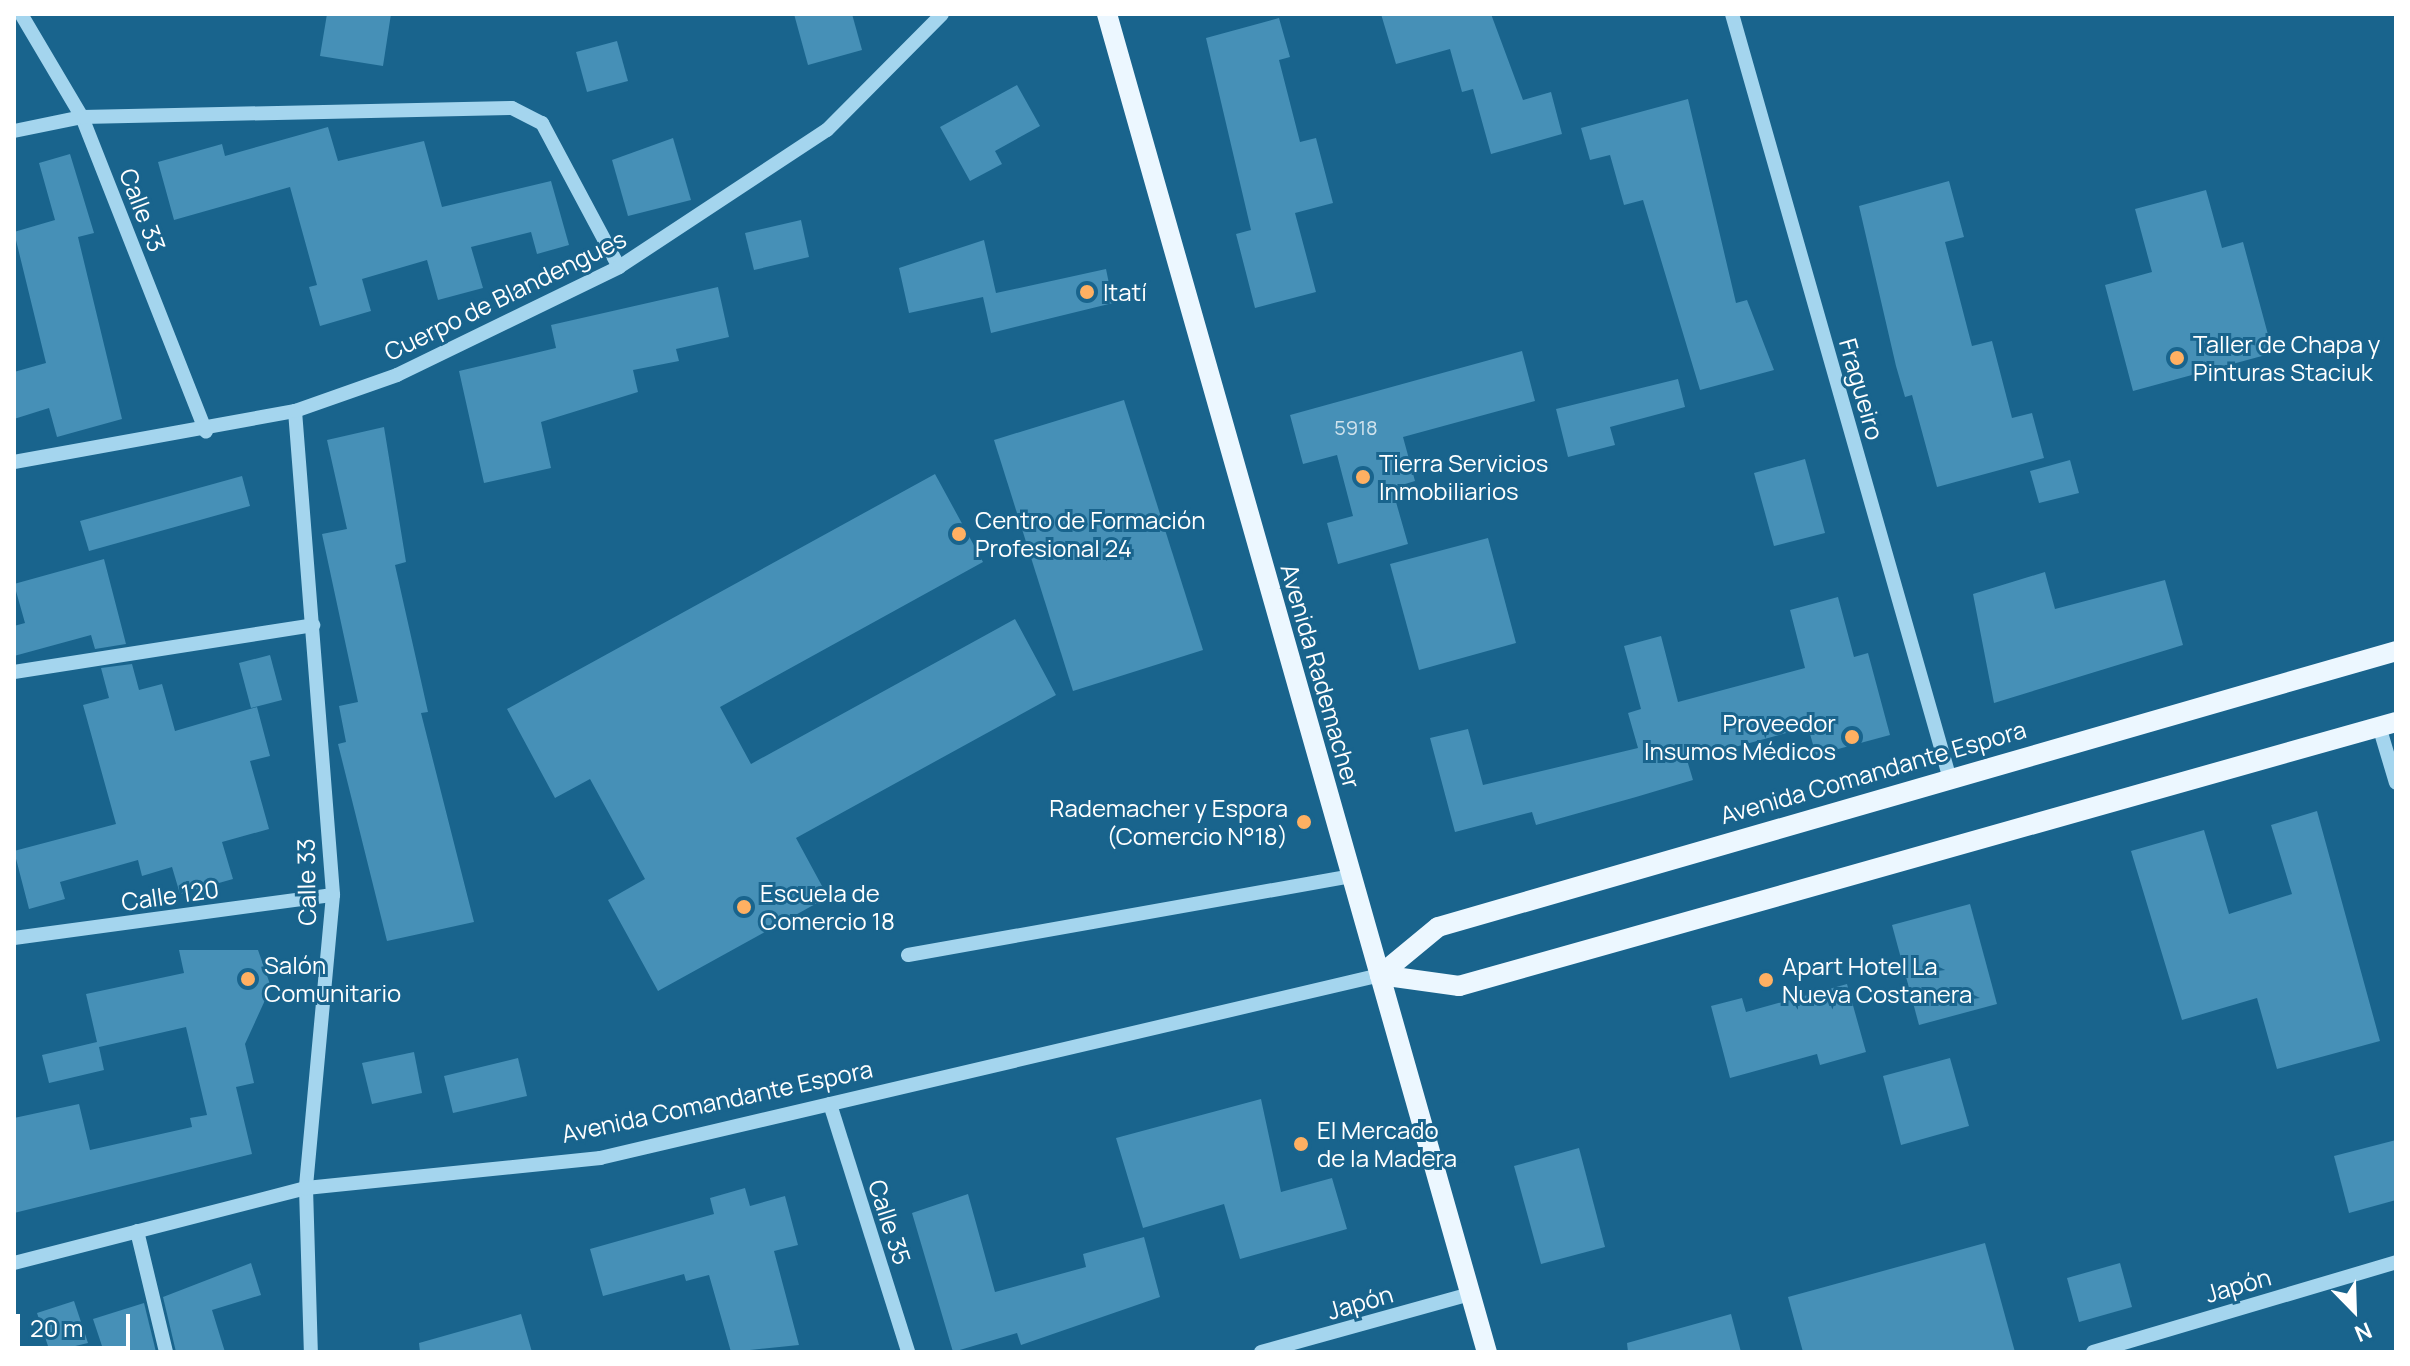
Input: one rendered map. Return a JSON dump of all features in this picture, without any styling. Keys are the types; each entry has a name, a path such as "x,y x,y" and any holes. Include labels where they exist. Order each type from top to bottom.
{"main road":[{"name":"Avenida Rademacher","path":"1107,14 1487,1352"},
{"name":"Avenida Comandante Espora","path":"1380,975 1438,927 1949,776 2396,651"},
{"name":"Avenida Comandante Espora","path":"1380,975 1459,986 2388,724"}],"street":[{"name":"Calle 33","path":"21,14 82,117 206,431"},
{"name":"Cuerpo de Blandengues","path":"14,462 206,431 295,411 397,375 619,267 827,130 942,14"},
{"name":"Fragueiro","path":"1732,14 1949,776"},
{"path":"14,131 82,117 512,108 542,123 619,267"},
{"name":"Calle 33","path":"295,411 333,895 306,1188 311,1352"},
{"path":"14,672 313,625"},
{"path":"2388,724 2396,783"},
{"path":"908,955 1351,876"},
{"name":"Calle 120","path":"14,938 333,895"},
{"name":"Avenida Comandante Espora","path":"14,1263 306,1188 600,1158 1380,975"},
{"name":"Calle 35","path":"830,1104 908,1352"},
{"path":"137,1231 166,1352"},
{"name":"Japón","path":"2093,1352 2396,1262"},
{"name":"Japón","path":"1261,1352 1470,1294"}],"building":[{"path":"327,14 391,14 383,66 320,56"},
{"path":"794,14 852,14 862,50 808,65"},
{"path":"1381,14 1491,14 1523,100 1551,92 1562,134 1491,154 1473,89 1462,92 1450,49 1396,64"},
{"path":"1279,18 1290,57 1279,60 1300,142 1316,138 1333,203 1295,213 1316,292 1255,308 1236,234 1251,230 1206,38"},
{"path":"617,41 628,81 587,92 576,52"},
{"path":"1017,85 1040,126 995,151 1002,164 970,181 940,127"},
{"path":"1688,99 1736,303 1747,300 1774,370 1700,390 1643,200 1624,205 1610,155 1590,160 1581,128"},
{"path":"328,127 338,161 424,141 442,207 551,181 569,245 537,254 531,232 471,247 483,288 438,300 427,260 362,279 371,311 320,326 309,287 317,285 290,187 174,220 158,162 222,144 225,156"},
{"path":"673,138 691,200 628,216 612,160"},
{"path":"70,154 94,233 78,237 122,419 57,437 49,408 14,419 14,372 46,363 14,232 55,220 39,163"},
{"path":"1949,181 1964,237 1945,242 1972,346 1992,341 2012,418 2032,413 2044,458 1937,487 1912,395 1905,397 1896,366 1859,206"},
{"path":"2206,190 2222,248 2243,242 2273,353 2133,391 2105,285 2152,272 2135,209"},
{"path":"801,220 809,257 754,270 745,233"},
{"path":"984,240 996,293 1106,269 1113,303 991,333 983,297 909,313 899,268"},
{"path":"718,287 729,337 676,349 679,361 633,370 638,392 541,422 551,468 484,483 459,371 556,348 551,325"},
{"path":"1522,351 1535,401 1403,437 1415,481 1392,488 1408,544 1338,564 1327,523 1353,516 1337,455 1303,464 1290,415"},
{"path":"1678,379 1685,407 1610,427 1615,445 1568,457 1556,409"},
{"path":"1124,400 1203,650 1073,691 994,440"},
{"path":"384,427 406,562 395,565 428,712 421,713 474,922 387,941 338,744 346,742 339,706 358,702 322,534 347,529 327,440"},
{"path":"1805,459 1825,533 1774,546 1754,473"},
{"path":"2070,460 2079,493 2039,503 2030,471"},
{"path":"935,474 983,562 720,707 751,764 1015,619 1056,695 796,838 828,897 658,991 608,900 645,879 590,779 555,798 507,709"},
{"path":"242,476 250,506 89,551 80,521"},
{"path":"1488,538 1516,643 1419,670 1390,564"},
{"path":"104,559 126,644 95,649 91,635 14,656 14,626 25,623 14,584"},
{"path":"2045,572 2055,609 2165,580 2183,645 1994,703 1973,594"},
{"path":"1838,597 1854,657 1868,653 1890,735 1816,755 1808,727 1687,760 1693,780 1636,797 1536,825 1532,812 1455,832 1430,738 1468,729 1483,785 1638,748 1628,713 1641,709 1624,646 1661,636 1678,702 1805,668 1790,610"},
{"path":"270,655 282,700 251,708 239,663"},
{"path":"132,664 139,690 162,684 175,731 257,707 270,756 250,761 269,829 222,842 233,879 180,894 172,867 142,876 138,860 60,882 65,899 29,909 14,851 116,824 83,705 109,698 101,668"},
{"path":"2317,811 2380,1041 2277,1069 2257,998 2182,1020 2131,851 2204,830 2229,914 2292,894 2271,825"},
{"path":"1970,904 1997,1004 1919,1025 1892,925"},
{"path":"179,950 258,950 271,987 245,1044 254,1083 236,1087 252,1154 14,1213 14,1118 79,1104 90,1150 192,1127 190,1118 207,1115 186,1027 99,1047 104,1070 49,1083 42,1055 97,1042 86,994 184,973"},
{"path":"1847,984 1866,1052 1820,1065 1817,1054 1730,1078 1711,1006 1742,998 1746,1012"},
{"path":"414,1052 422,1093 372,1104 362,1063"},
{"path":"518,1058 527,1096 453,1113 444,1076"},
{"path":"1950,1058 1969,1126 1901,1145 1883,1076"},
{"path":"1261,1099 1281,1192 1332,1178 1347,1229 1240,1259 1224,1204 1143,1228 1116,1138"},
{"path":"2396,1140 2396,1200 2349,1213 2334,1156"},
{"path":"1579,1148 1605,1247 1541,1264 1514,1166"},
{"path":"745,1188 750,1206 785,1196 798,1245 774,1251 799,1345 731,1352 709,1275 686,1281 684,1274 603,1296 590,1249 714,1214 710,1198"},
{"path":"968,1194 995,1292 1086,1267 1083,1254 1144,1237 1160,1297 1021,1345 1017,1333 953,1352 912,1213"},
{"path":"1985,1243 2015,1352 1803,1352 1788,1297"},
{"path":"251,1263 261,1295 212,1310 225,1352 176,1352 163,1297"},
{"path":"2120,1263 2132,1307 2079,1322 2067,1278"},
{"path":"74,1301 88,1343 50,1352 37,1313"},
{"path":"144,1303 156,1352 104,1352 93,1319"},
{"path":"521,1314 532,1352 420,1352 419,1343"},
{"path":"1731,1314 1741,1352 1628,1352 1627,1343"}],"place":[{"name":"Itatí","path":"1087,292"},
{"name":"Taller de Chapa y Pinturas Staciuk","path":"2177,358"},
{"name":"Tierra Servicios Inmobiliarios","path":"1363,477"},
{"name":"Centro de Formación Profesional 24","path":"959,534"},
{"name":"Proveedor Insumos Médicos","path":"1852,737"},
{"name":"Rademacher y Espora (Comercio N°18)","path":"1304,822"},
{"name":"Escuela de Comercio 18","path":"744,907"},
{"name":"Salón Comunitario","path":"248,979"},
{"name":"Apart Hotel La Nueva Costanera","path":"1766,980"},
{"name":"El Mercado de la Madera","path":"1301,1144"}]}
